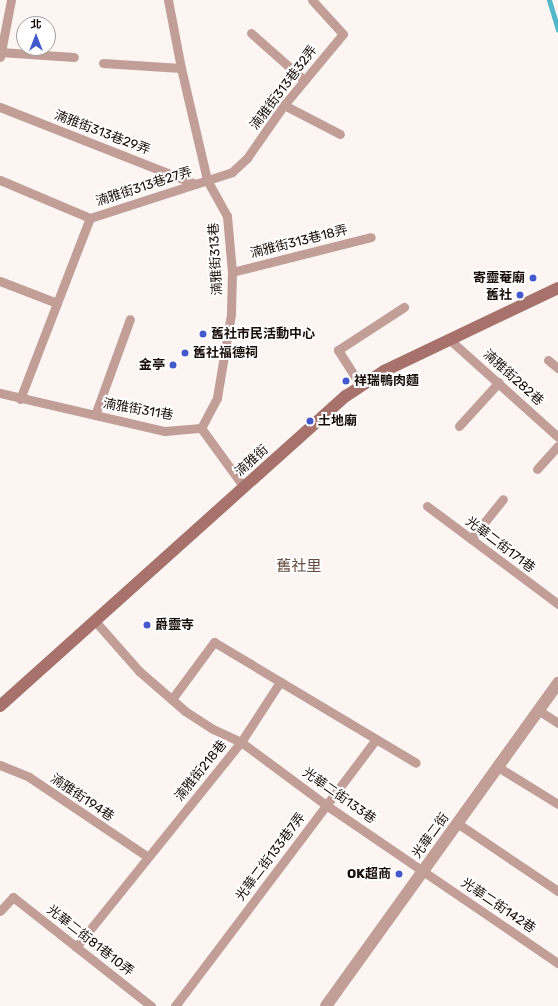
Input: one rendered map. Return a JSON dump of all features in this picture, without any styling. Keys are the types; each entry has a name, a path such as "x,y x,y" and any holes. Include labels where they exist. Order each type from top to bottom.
{"street":[{"name":"湳雅街","path":"0,706 346,396 384,371 558,288"},
{"name":"光華二街","path":"326,1006 558,683"}],"lane":[{"path":"11,0 1,54 74,57"},
{"name":"湳雅街313巷","path":"168,0 181,68 207,180 227,216 232,272 231,314 217,398 202,428"},
{"name":"湳雅街313巷32弄","path":"207,180 232,172 247,158 284,105 343,34 312,0"},
{"path":"251,33 304,80"},
{"path":"103,63 181,68"},
{"path":"284,105 340,134"},
{"name":"湳雅街313巷29弄","path":"0,107 195,184"},
{"name":"湳雅街313巷27弄","path":"0,180 90,218 207,180"},
{"path":"20,398 90,218"},
{"name":"湳雅街313巷18弄","path":"232,272 371,237"},
{"path":"0,281 57,303"},
{"path":"362,386 338,350 404,307"},
{"path":"95,415 130,319"},
{"name":"湳雅街282巷","path":"450,340 499,382 558,437"},
{"path":"548,360 558,368"},
{"path":"459,426 499,382"},
{"name":"湳雅街311巷","path":"0,393 165,431 202,428"},
{"path":"202,428 244,487"},
{"path":"537,469 558,446"},
{"path":"471,539 503,499"},
{"name":"光華二街171巷","path":"427,506 558,604"},
{"name":"湳雅街218巷","path":"76,947 241,742 213,729 172,699 140,671 94,621"},
{"path":"172,699 214,642 416,763"},
{"path":"241,742 280,682"},
{"path":"538,710 558,723"},
{"name":"光華二街133巷7弄","path":"175,1006 376,739"},
{"name":"光華二街133巷","path":"241,742 326,804 423,871"},
{"name":"湳雅街194巷","path":"0,765 29,777 148,857"},
{"path":"498,767 558,804"},
{"path":"457,823 558,891"},
{"name":"光華二街142巷","path":"423,871 558,963"},
{"name":"光華二街81巷10弄","path":"0,911 13,897 151,1006"}],"waterway":[{"path":"549,0 558,30"}],"place":[{"name":"寄靈菴廟","path":"533,278"},
{"name":"舊社","path":"520,295"},
{"name":"舊社市民活動中心","path":"203,334"},
{"name":"舊社福德祠","path":"185,353"},
{"name":"金亭","path":"173,365"},
{"name":"祥瑞鴨肉麵","path":"346,381"},
{"name":"土地廟","path":"310,421"},
{"name":"爵靈寺","path":"147,625"},
{"name":"OK超商","path":"399,874"}],"district":[{"name":"舊社里","path":"299,567"}]}
